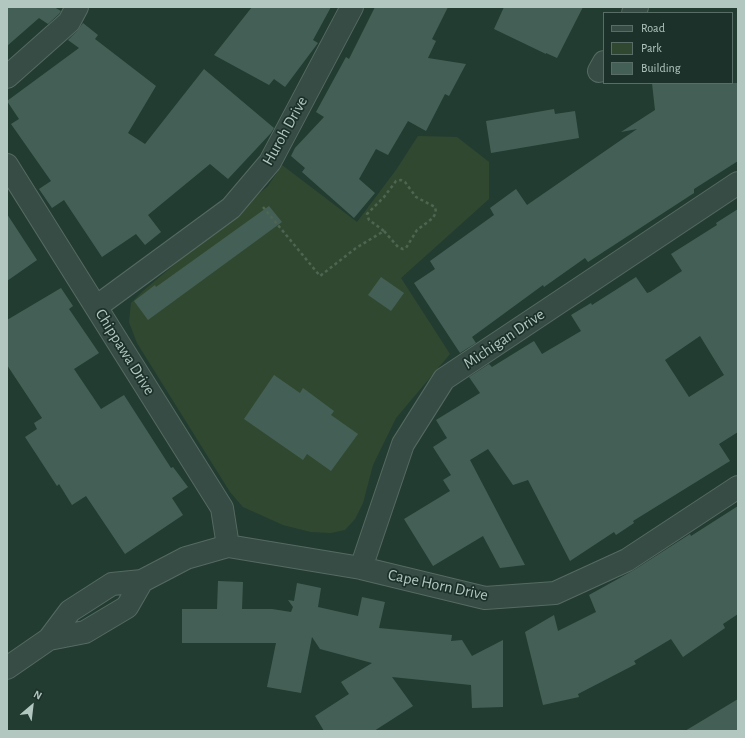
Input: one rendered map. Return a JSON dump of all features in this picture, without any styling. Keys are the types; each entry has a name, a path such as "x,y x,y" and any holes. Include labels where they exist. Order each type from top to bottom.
{"street":[{"path":"7,77 69,22 77,7"},
{"name":"Huroh Drive","path":"96,307 231,208 270,162 352,7"},
{"name":"Chippawa Drive","path":"7,165 222,508 228,546"},
{"name":"Michigan Drive","path":"361,568 403,444 444,379 738,183"},
{"name":"Cape Horn Drive","path":"142,581 186,558 228,546 361,568 485,598 555,593 628,560 738,487"},
{"path":"7,668 50,639 70,611 112,584 142,581"},
{"path":"50,639 85,632 127,607 142,581"}],"path":[{"path":"401,180 405,182 416,197 435,208 436,212 433,218 417,230 406,248 403,249 398,247 384,231 369,220 367,214 384,197 396,181 401,180"},
{"path":"248,188 320,276 356,248 384,231"}],"green space":[{"path":"418,136 457,137 489,162 489,199 401,278 450,354 396,418 373,465 363,503 355,519 345,530 331,533 311,532 283,525 243,507 230,492 137,343 129,322 131,303 143,291 268,186 282,165 357,222 396,170"}],"building":[{"path":"7,7 54,7 61,11 48,24 39,18 7,46"},
{"path":"252,7 331,7 313,40 318,43 285,87 274,79 269,85 214,55"},
{"path":"375,7 448,7 432,39 436,41 428,58 466,64 449,96 445,94 426,131 408,121 388,155 376,149 359,179 375,193 354,218 302,172 305,168 291,156 295,148 324,117 316,112 346,57 349,59"},
{"path":"504,7 583,7 557,58 494,29"},
{"path":"83,23 98,35 95,39 156,86 128,133 145,144 204,69 274,128 228,179 210,164 148,215 161,232 145,245 136,234 102,257 64,200 52,208 39,189 51,181 11,124 19,119 7,101 79,48 68,40"},
{"path":"738,83 738,161 694,189 694,193 588,262 585,258 544,287 543,285 472,337 476,343 460,353 414,283 435,269 430,261 494,215 490,208 516,189 527,205 637,129 621,132 655,110 652,84"},
{"path":"554,109 555,114 575,111 579,138 491,153 486,121"},
{"path":"269,206 282,222 148,320 134,301 155,285 156,287"},
{"path":"738,209 738,432 719,444 730,461 633,521 634,523 616,535 614,532 570,561 528,480 513,485 488,449 470,460 525,565 500,568 483,536 433,566 404,519 450,491 443,480 451,475 433,447 447,438 436,420 480,393 469,377 489,364 492,367 534,341 542,354 581,331 571,315 591,303 592,305 636,277 647,293 650,292 682,271 671,254 717,225 716,223","holes":["700,336 724,375 689,397 665,360"]},
{"path":"7,214 37,260 7,281"},
{"path":"381,277 404,293 391,311 368,295"},
{"path":"61,288 73,306 69,309 99,353 74,369 101,409 124,395 171,468 173,467 188,487 172,498 183,515 125,554 86,496 72,505 59,484 57,486 25,437 37,429 34,423 42,418 7,365 7,320"},
{"path":"274,375 300,393 303,388 334,411 331,415 358,434 331,471 307,454 303,460 244,419"},
{"path":"738,506 738,614 723,624 725,628 683,657 671,639 634,661 636,664 578,694 579,697 543,705 525,632 554,615 558,631 596,612 589,595 634,570 690,534 691,536"},
{"path":"218,581 243,582 242,609 272,609 291,612 293,607 288,600 294,601 297,583 321,588 318,607 358,616 362,597 385,602 379,628 452,635 451,641 462,640 472,656 503,640 503,707 472,708 471,685 392,677 413,706 374,731 324,731 315,716 349,694 341,682 372,663 320,649 312,637 301,693 267,687 276,643 182,643 182,609 217,609"},
{"path":"738,699 738,731 685,731"}]}
